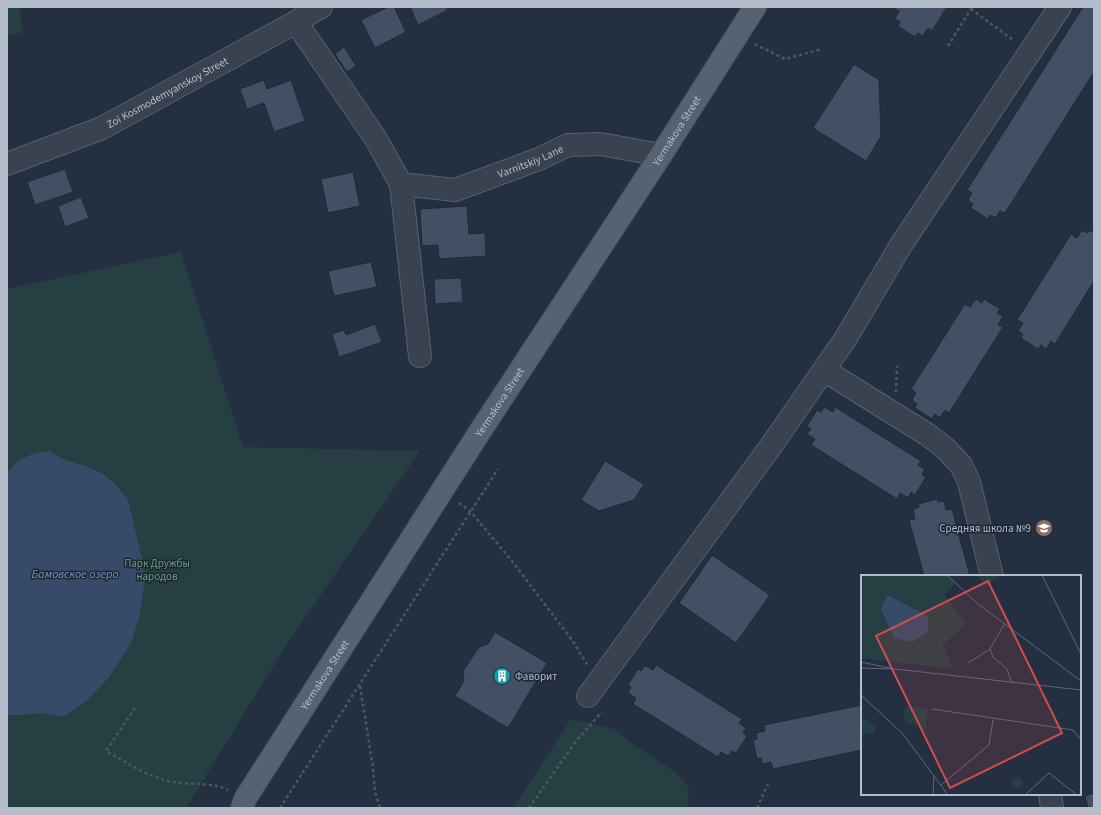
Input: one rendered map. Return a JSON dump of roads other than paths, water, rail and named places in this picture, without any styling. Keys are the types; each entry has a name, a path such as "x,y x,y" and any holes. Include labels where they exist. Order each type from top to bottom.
{"main road":[{"name":"Yermakova Street","path":"241,805 755,7"}],"street":[{"name":"Zoi Kosmodemyanskoy Street","path":"7,164 102,128 321,7"},
{"path":"593,689 771,446 846,338 901,245 1060,7"},
{"path":"296,22 376,138 402,184 420,356"},
{"name":"Varnitskiy Lane","path":"402,184 455,190 539,158 568,145 600,144 661,155"},
{"path":"824,370 928,435 945,448 961,465 968,482 992,575"},
{"path":"1050,795 1052,808"}],"water":[{"name":"Бамовское озеро","path":"49,451 65,460 88,467 103,474 116,485 128,500 143,563 144,585 139,618 131,643 110,676 87,701 63,717 43,713 7,715 7,473 16,464 28,456"}],"place":[{"name":"Средняя школа №9","path":"1044,528"},
{"name":"Фаворит","path":"502,676"}],"park label":[{"name":"Парк Дружбы народов","path":"157,569"}]}
